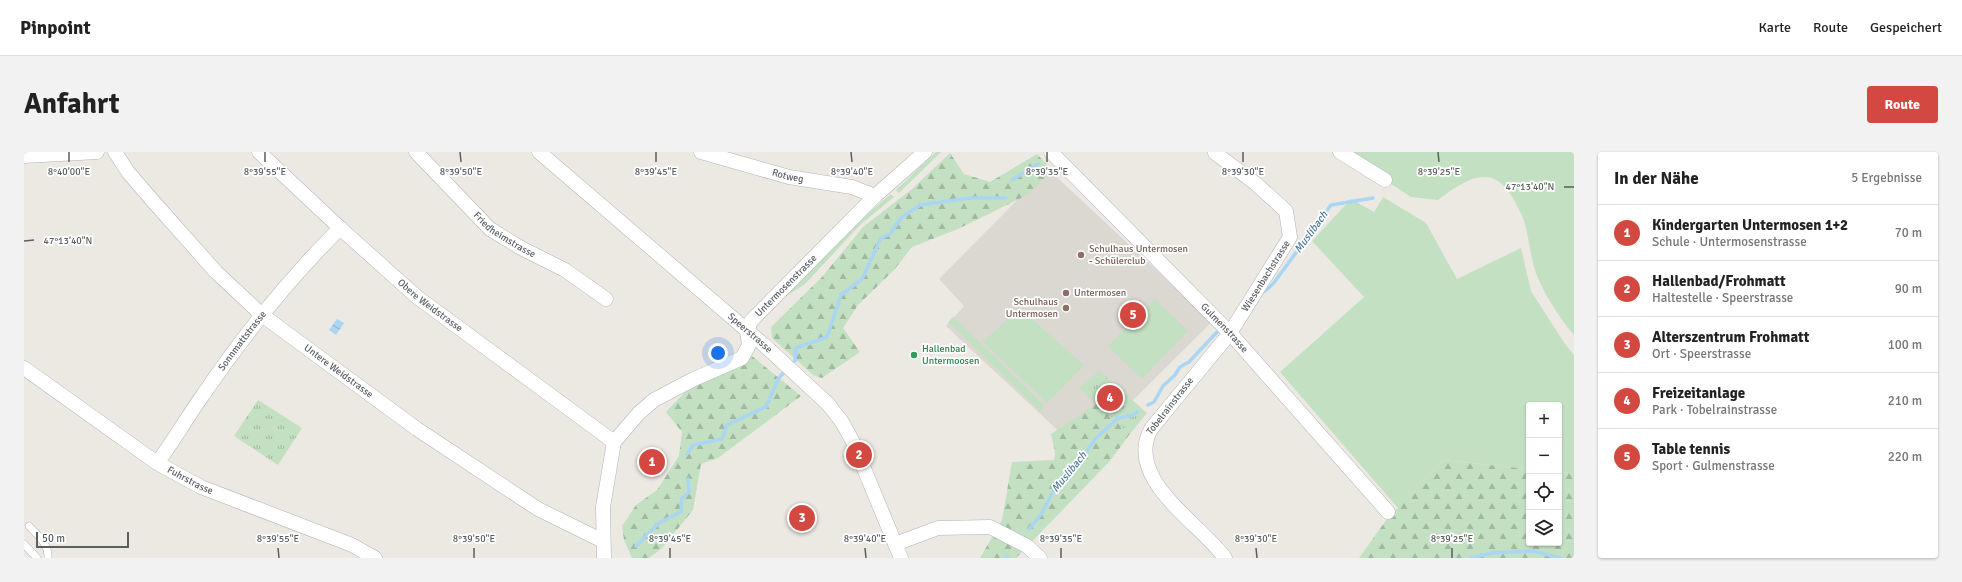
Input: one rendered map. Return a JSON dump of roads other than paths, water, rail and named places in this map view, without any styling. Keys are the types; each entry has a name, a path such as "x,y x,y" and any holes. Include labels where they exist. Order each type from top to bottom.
{"street":[{"path":"24,156 97,152"},
{"name":"Untere Weidstrasse","path":"115,152 128,172 216,272 262,315 417,429 538,509 603,540"},
{"name":"Obere Weidstrasse","path":"259,152 340,228 417,297 614,442"},
{"name":"Friedheimstrasse","path":"416,152 490,229 521,248 565,270 606,299"},
{"name":"Speerstrasse","path":"539,152 763,344 834,411 853,442 901,558"},
{"name":"Rotweg","path":"701,152 789,177 852,187 875,196"},
{"name":"Untermosenstrasse","path":"747,331 751,321 875,196 925,152"},
{"name":"Gulmenstrasse","path":"1051,152 1230,333 1388,512"},
{"path":"1340,152 1385,180"},
{"name":"Wiesenbachstrasse","path":"1215,153 1255,183 1286,211 1290,237 1230,333"},
{"name":"Sonnmattstrasse","path":"157,463 203,395 262,315 317,251 340,228"},
{"path":"604,558 603,507 614,442 639,413 654,400 694,379 742,358 749,345 747,331"},
{"name":"Tobelrainstrasse","path":"1225,558 1162,490 1146,466 1144,450 1145,439 1150,429 1230,333"},
{"name":"Fuhrstrasse","path":"24,368 37,379 157,463 201,487 352,545 374,558"},
{"path":"895,544 938,528 990,527 1027,546 1040,558"}],"lane":[{"path":"29,526 46,545 48,558"},
{"path":"24,544 37,558"}],"water":[{"path":"337,319 344,323 336,335 329,330"}],"waterway":[{"path":"1012,180 1038,164"},
{"path":"791,365 795,361 796,348 827,337 841,295 862,279 881,238 890,234 901,218 920,205 970,198 1006,198"},
{"name":"Muslibach","path":"1265,291 1273,284 1331,205 1373,198"},
{"name":"Muslibach","path":"1148,405 1154,402 1163,386 1175,375 1180,367 1189,362 1217,332"},
{"path":"687,454 693,445 722,439 727,425 766,407 778,379 787,369"},
{"name":"Muslibach","path":"1029,529 1042,513 1055,488 1073,471 1095,439 1118,418 1133,415 1137,412"},
{"path":"636,546 659,523 681,512 682,498 689,492 688,479"},
{"path":"1471,558 1492,553 1533,551 1561,558"}],"place":[{"name":"Schulhaus Untermosen - Schülerclub","path":"1081,255"},
{"name":"Untermosen","path":"1066,293"},
{"name":"Schulhaus Untermosen","path":"1066,308"},
{"name":"Table tennis","path":"1133,315"},
{"name":"Hallenbad Untermoosen","path":"914,355"},
{"name":"Freizeitanlage","path":"1110,398"},
{"name":"Hallenbad/Frohmatt","path":"859,455"},
{"name":"Kindergarten Untermosen 1+2","path":"652,462"},
{"name":"Alterszentrum Frohmatt","path":"802,518"}]}
